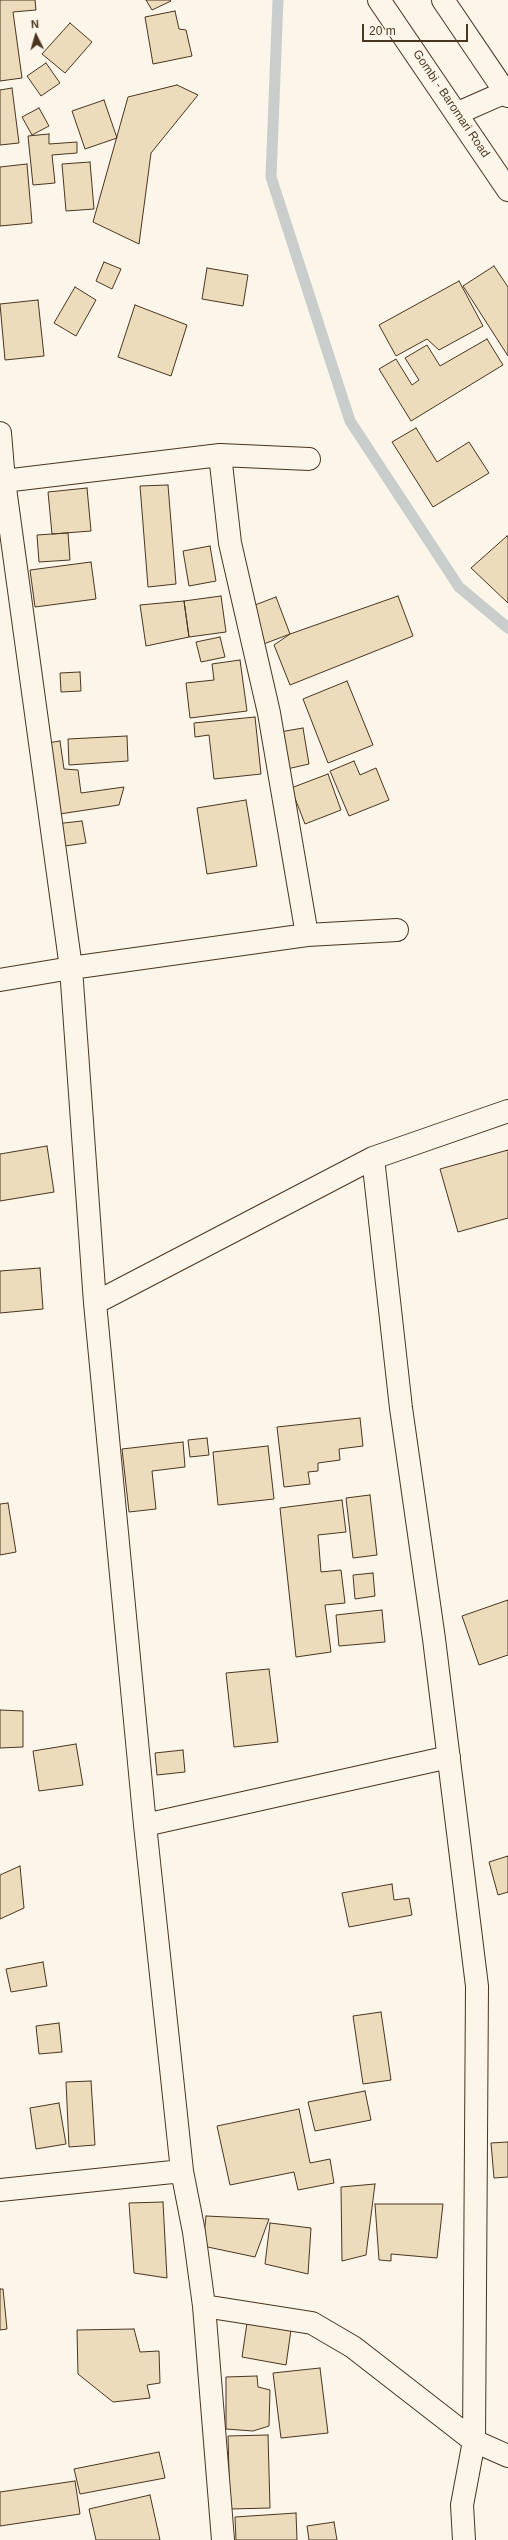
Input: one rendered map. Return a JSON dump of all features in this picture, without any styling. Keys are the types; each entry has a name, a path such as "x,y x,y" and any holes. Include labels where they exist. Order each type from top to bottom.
{"street":[{"name":"Gombi - Baromari Road","path":"379,0 458,113 508,190"},
{"path":"443,0 507,93 458,113"},
{"path":"0,433 2,481 71,968 95,1304 145,1826 182,2171 194,2232 204,2306 223,2540"},
{"path":"2,481 220,455 309,459"},
{"path":"220,455 230,543 269,713 307,935"},
{"path":"0,980 71,968 307,935 396,930"},
{"path":"95,1304 373,1158 508,1111"},
{"path":"373,1158 401,1408 434,1639 477,1986 474,2441 462,2505 464,2540"},
{"path":"145,1826 449,1757"},
{"path":"0,2190 182,2171"},
{"path":"204,2306 312,2323 352,2347 474,2441 508,2456"}],"building":[{"path":"0,0 35,0 36,10 13,12 22,78 0,81"},
{"path":"146,0 170,0 171,1 152,10"},
{"path":"175,11 179,29 186,30 192,56 153,64 145,17"},
{"path":"70,23 92,42 65,73 42,54"},
{"path":"46,63 60,83 41,96 27,76"},
{"path":"177,85 198,95 151,153 139,244 93,222 128,97"},
{"path":"12,88 19,143 0,145 0,90"},
{"path":"104,100 117,138 85,149 72,111"},
{"path":"39,108 49,126 32,135 22,117"},
{"path":"49,134 49,144 77,142 77,153 52,155 55,183 33,185 28,136"},
{"path":"90,162 94,209 66,211 62,164"},
{"path":"27,164 32,223 0,226 0,167"},
{"path":"104,262 121,269 112,289 96,281"},
{"path":"494,266 508,287 508,356 463,286"},
{"path":"207,268 248,275 243,306 202,299"},
{"path":"459,281 483,326 439,350 427,339 396,356 379,325"},
{"path":"75,287 96,300 76,336 54,323"},
{"path":"38,300 44,356 5,360 0,304"},
{"path":"135,305 187,325 171,376 118,357"},
{"path":"487,339 503,365 411,421 379,369 396,359 412,385 419,380 405,358 427,345 440,366"},
{"path":"416,428 437,462 469,442 489,473 433,507 392,442"},
{"path":"168,485 176,584 148,587 140,486"},
{"path":"87,488 91,531 52,534 48,492"},
{"path":"68,533 70,560 39,562 37,535"},
{"path":"508,536 508,603 471,568"},
{"path":"210,546 216,581 189,586 183,551"},
{"path":"91,562 96,599 35,607 30,570"},
{"path":"221,596 226,632 189,637 184,601"},
{"path":"398,596 413,636 290,685 274,645 290,634"},
{"path":"276,597 290,634 261,645 247,608"},
{"path":"184,601 189,637 146,646 140,605"},
{"path":"220,637 225,657 201,662 196,642"},
{"path":"240,660 247,711 190,718 186,683 214,680 212,664"},
{"path":"80,672 81,691 61,692 60,673"},
{"path":"347,681 373,745 328,763 303,699"},
{"path":"255,717 261,774 214,779 209,735 195,737 194,723"},
{"path":"303,728 309,764 287,769 280,732"},
{"path":"127,736 128,761 69,765 68,739"},
{"path":"60,741 64,769 78,770 81,793 124,787 119,805 53,815 41,744"},
{"path":"354,761 360,775 376,768 389,800 349,816 330,771"},
{"path":"328,774 341,810 305,824 291,788"},
{"path":"246,800 257,866 207,874 197,808"},
{"path":"82,821 86,843 58,847 55,824"},
{"path":"47,1146 54,1192 0,1201 0,1154"},
{"path":"508,1150 508,1218 458,1232 440,1169"},
{"path":"40,1268 43,1309 0,1313 0,1271"},
{"path":"360,1418 363,1446 339,1449 340,1460 318,1463 318,1471 308,1472 310,1484 284,1487 277,1427"},
{"path":"207,1438 209,1455 190,1457 188,1440"},
{"path":"183,1442 185,1467 152,1471 156,1509 129,1512 122,1449"},
{"path":"268,1446 274,1499 218,1505 213,1452"},
{"path":"370,1495 377,1555 353,1558 346,1498"},
{"path":"342,1500 346,1532 318,1535 321,1572 341,1570 345,1603 325,1605 331,1652 296,1657 280,1508"},
{"path":"8,1503 16,1552 0,1555 0,1504"},
{"path":"373,1573 375,1596 355,1599 353,1575"},
{"path":"508,1600 508,1655 479,1665 462,1616"},
{"path":"382,1610 385,1642 339,1646 336,1615"},
{"path":"269,1669 278,1742 234,1747 226,1673"},
{"path":"0,1710 23,1711 23,1747 0,1748"},
{"path":"76,1744 83,1785 39,1791 33,1751"},
{"path":"183,1750 185,1772 157,1775 155,1753"},
{"path":"508,1856 508,1892 498,1895 489,1862"},
{"path":"20,1866 24,1908 0,1919 0,1875"},
{"path":"392,1884 394,1900 409,1898 412,1915 349,1927 342,1893"},
{"path":"43,1962 47,1986 11,1992 6,1969"},
{"path":"381,2012 391,2080 363,2084 353,2016"},
{"path":"59,2023 62,2052 39,2054 36,2026"},
{"path":"91,2081 95,2145 69,2147 66,2082"},
{"path":"365,2091 371,2120 315,2131 308,2102"},
{"path":"59,2103 66,2144 36,2149 30,2108"},
{"path":"299,2109 310,2163 330,2159 334,2183 298,2190 294,2172 230,2185 217,2126"},
{"path":"508,2142 508,2177 494,2178 491,2143"},
{"path":"375,2184 366,2255 342,2261 341,2187"},
{"path":"163,2202 167,2278 134,2273 129,2203"},
{"path":"375,2204 443,2204 437,2258 391,2254 391,2261 379,2260"},
{"path":"206,2216 269,2219 255,2257 203,2246"},
{"path":"270,2223 311,2228 308,2274 265,2264"},
{"path":"0,2289 3,2289 7,2329 0,2330"},
{"path":"247,2323 291,2330 286,2365 242,2357"},
{"path":"134,2329 140,2352 159,2351 160,2383 147,2385 150,2398 113,2402 78,2374 77,2330"},
{"path":"320,2368 328,2433 281,2438 273,2373"},
{"path":"257,2376 258,2387 270,2390 269,2426 253,2431 226,2429 226,2377"},
{"path":"268,2435 270,2508 230,2509 228,2436"},
{"path":"159,2452 165,2478 80,2494 74,2469"},
{"path":"75,2481 80,2514 0,2526 0,2492"},
{"path":"150,2495 160,2540 96,2540 89,2509"},
{"path":"296,2513 297,2540 236,2540 235,2517"},
{"path":"334,2522 337,2540 309,2540 307,2526"}],"waterway":[{"path":"278,0 271,177 350,421 459,587 508,628"}]}
